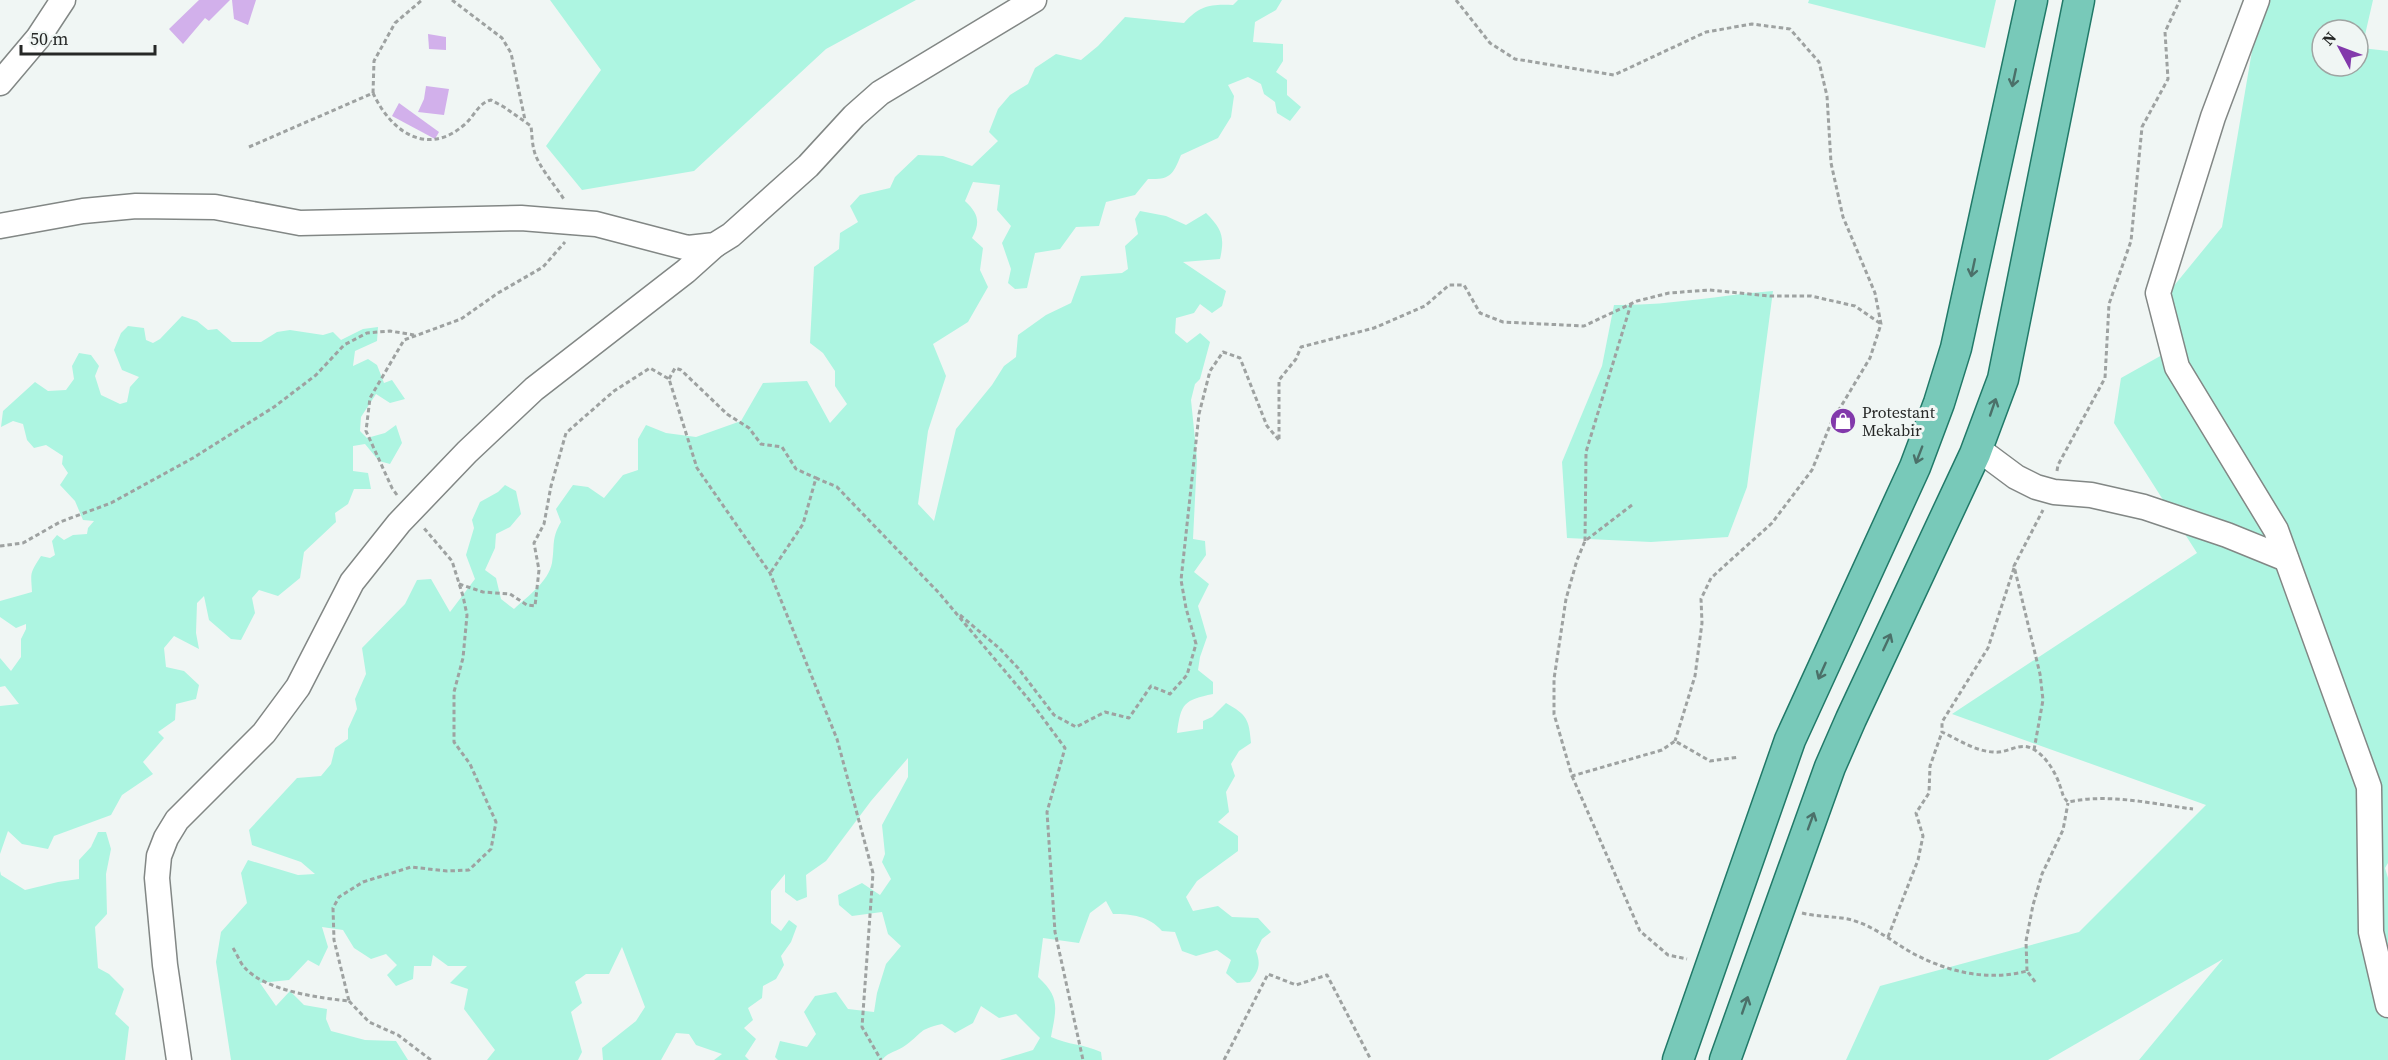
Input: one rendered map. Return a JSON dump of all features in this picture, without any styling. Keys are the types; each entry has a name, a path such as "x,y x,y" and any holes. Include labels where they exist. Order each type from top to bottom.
{"main road":[{"path":"1678,1060 1710,963 1790,740 1915,467 1939,404 1956,348 2031,0"},
{"path":"1725,1060 1830,767 1977,448 2003,379 2079,0"},
{"path":"2024,32 2071,42"}],"street":[{"path":"0,83 38,38 63,0"},
{"path":"179,1060 165,965 157,878 159,856 166,838 177,820 264,733 298,687 352,582 399,523 467,452 534,389 686,271 715,245 731,235 808,166 854,116 880,93 1034,0"},
{"path":"2257,0 2213,117 2158,293 2177,367 2276,530 2369,787 2371,932 2388,1005"},
{"path":"0,226 83,211 136,206 215,207 300,223 521,218 596,224 688,248 715,245"},
{"path":"1977,448 2016,477 2036,487 2054,492 2091,495 2144,507 2227,535 2286,559"}],"path":[{"path":"401,499 392,488 366,431 370,398 404,340 461,319 498,293 543,267 575,231 577,223 554,181 539,163 534,150 531,126 491,100 480,105 471,120 439,140 422,140 391,123 372,93 374,61 395,24 422,0"},
{"path":"452,0 502,38 512,52 525,120"},
{"path":"1456,0 1490,43 1515,59 1614,75 1706,32 1752,24 1790,30 1819,62 1827,96 1831,163 1843,217 1875,292 1881,324 1870,358 1831,423 1812,470 1772,523 1726,562 1711,578 1701,599 1702,623 1695,676 1675,741 1662,750 1572,776"},
{"path":"1888,937 1918,860 1923,836 1916,813 1929,793 1930,766 1942,732 1942,723 1988,648 2014,566 2054,492 2058,465 2105,378 2109,304 2132,241 2142,127 2168,79 2165,32 2180,0"},
{"path":"249,147 372,93"},
{"path":"952,608 1005,654 1054,716 1076,727 1105,712 1129,718 1151,686 1170,694 1187,675 1196,644 1181,580 1198,414 1210,371 1223,352 1240,358 1267,426 1279,440 1280,380 1296,359 1301,347 1374,328 1425,306 1449,285 1464,285 1480,313 1503,322 1584,326 1631,303 1669,293 1708,290 1770,296 1810,296 1855,306 1881,324"},
{"path":"1631,303 1586,452 1585,541 1576,561 1566,599 1554,680 1554,714 1572,776 1640,931 1668,956 1710,963"},
{"path":"0,546 23,543 60,522 111,503 193,458 274,407 316,375 344,345 367,333 390,331 416,336"},
{"path":"459,584 483,592 510,594 535,606 539,570 534,543 544,524 551,486 566,433 614,391 650,368 669,379 697,468 770,573 837,739 873,873 862,1027 882,1060"},
{"path":"669,379 675,368 681,370 727,414 749,428 761,444 782,447 796,469 837,487 952,608 1031,702 1065,748 1047,812 1055,932 1083,1060"},
{"path":"770,573 803,524 816,478"},
{"path":"1585,541 1632,505"},
{"path":"422,525 452,561 467,615 463,658 454,692 454,742 470,764 496,822 491,849 469,870 447,871 411,867 363,882 339,897 333,908 334,940 349,1001 369,1022 398,1035 431,1060"},
{"path":"2014,566 2040,674 2043,700 2034,750"},
{"path":"1942,732 1979,750 1997,753 2024,745 2034,750 2056,775 2062,797 2068,802"},
{"path":"1675,741 1710,761 1739,757"},
{"path":"2068,802 2086,798 2126,799 2193,809"},
{"path":"2036,983 2027,970 2026,941 2042,874 2063,830 2068,802"},
{"path":"1781,904 1791,910 1816,916 1851,920 1888,937 1916,955 1976,976 2012,975 2027,970"},
{"path":"233,948 246,969 266,984 326,999 349,1001"},
{"path":"1224,1060 1268,974 1296,985 1327,975 1371,1060"}],"green space":[{"path":"550,0 916,0 826,49 694,171 582,190 546,146 601,70"},
{"path":"1238,0 1282,0 1276,10 1255,22 1253,42 1283,44 1283,61 1276,72 1287,80 1287,95 1301,107 1290,121 1277,113 1275,102 1264,94 1261,84 1248,77 1228,85 1234,96 1231,117 1218,138 1181,155 1170,175 1148,179 1135,195 1106,202 1099,226 1076,227 1060,249 1035,253 1027,288 1015,289 1008,283 1011,269 1002,243 1011,226 997,210 1000,185 973,182 965,201 977,218 977,227 972,238 983,248 980,270 988,287 968,322 933,344 946,376 928,431 918,504 934,521 956,429 992,385 1004,366 1016,357 1018,335 1046,315 1071,303 1081,276 1122,273 1128,269 1125,246 1138,234 1135,219 1140,211 1166,216 1186,225 1206,213 1221,234 1220,259 1183,262 1226,291 1222,306 1212,313 1200,304 1194,313 1176,318 1175,333 1187,343 1200,333 1210,342 1200,379 1195,384 1191,400 1197,459 1193,539 1205,541 1206,555 1194,572 1209,584 1198,606 1207,637 1198,670 1213,682 1213,694 1196,698 1186,704 1180,715 1177,733 1203,729 1203,721 1212,717 1226,703 1246,719 1251,743 1239,751 1231,764 1235,776 1226,792 1229,812 1218,822 1238,836 1238,851 1197,881 1186,897 1193,911 1218,906 1232,917 1258,918 1271,932 1262,939 1256,951 1258,967 1250,982 1237,983 1226,973 1231,960 1217,950 1196,956 1182,951 1175,932 1162,931 1152,922 1140,917 1113,914 1106,901 1090,913 1079,943 1043,938 1038,977 1054,998 1055,1011 1051,1037 1101,1052 1102,1060 1000,1060 1033,1050 1040,1038 1016,1014 999,1018 981,1006 973,1023 955,1033 942,1024 928,1028 882,1060 778,1060 775,1057 780,1041 807,1047 816,1034 804,1012 815,996 836,992 848,1009 874,1012 886,964 901,946 888,934 882,912 852,916 839,905 838,895 862,883 880,895 891,879 882,862 885,854 882,825 908,777 908,758 871,801 826,861 806,875 807,897 797,901 785,892 785,874 771,891 771,923 781,931 789,920 797,926 791,942 781,956 784,965 776,979 763,986 762,998 748,1008 753,1020 744,1028 756,1039 745,1056 749,1060 714,1060 722,1054 696,1045 689,1034 676,1033 661,1060 603,1060 602,1048 636,1021 645,1007 622,947 609,974 586,974 575,982 582,1003 571,1012 582,1052 578,1060 487,1060 495,1050 464,1009 468,989 450,983 467,966 448,966 433,955 431,966 414,966 413,979 396,986 387,975 397,965 386,954 371,959 354,948 343,930 322,927 328,947 319,966 308,960 289,980 260,983 276,1006 290,991 304,1005 327,1009 326,1019 331,1031 365,1040 396,1041 408,1060 231,1060 216,962 221,932 247,903 241,873 248,860 298,875 315,874 301,862 252,845 249,830 297,778 321,776 331,764 335,748 348,739 348,729 357,709 355,699 366,674 362,648 405,604 417,580 431,579 450,612 475,579 466,555 474,528 472,520 480,502 498,492 505,485 516,491 521,514 510,527 496,534 495,548 485,570 496,578 501,599 514,609 537,588 550,570 555,538 561,522 556,509 573,485 588,487 604,498 623,475 638,470 638,439 646,425 666,433 696,437 741,421 763,383 807,381 830,423 847,404 835,386 835,371 823,353 810,343 814,267 839,249 840,233 858,222 850,206 860,195 890,188 895,177 918,155 943,156 972,166 998,141 989,132 998,109 1010,95 1028,84 1035,68 1056,54 1081,60 1098,46 1125,17 1184,23 1201,9 1218,5 1233,5"},
{"path":"1809,0 1996,0 1985,48 1808,3"},
{"path":"2269,0 2373,0 2369,18 2310,18 2310,78 2370,78 2370,49 2388,51 2388,863 2385,868 2388,878 2388,1060 2139,1060 2223,959 2048,1060 1846,1060 1880,986 2079,932 2206,805 1952,714 2197,553 2114,423 2121,378 2180,345 2168,293 2222,227 2253,45"},
{"path":"1773,291 1747,487 1728,537 1651,542 1567,538 1562,462 1602,366 1614,305 1674,302"},
{"path":"182,316 197,321 208,330 217,329 232,342 261,342 277,332 290,330 323,335 333,332 341,340 363,329 378,327 377,341 355,351 353,366 368,359 377,365 384,383 392,380 405,399 390,403 376,394 361,417 360,431 367,438 385,433 396,425 402,443 390,464 379,461 365,444 353,446 353,471 368,473 371,489 354,489 348,504 335,513 336,522 304,552 300,578 278,596 259,590 252,598 255,613 241,640 231,639 209,620 204,596 197,603 196,633 199,649 174,636 164,648 166,667 184,671 199,685 196,699 176,704 175,720 158,732 164,738 143,762 153,774 122,795 111,815 54,836 48,849 22,844 8,831 0,854 0,706 19,704 5,686 0,687 0,658 11,671 21,657 21,639 26,624 16,628 0,617 0,601 32,592 33,570 41,556 50,558 55,555 52,541 57,535 64,540 73,535 87,534 88,528 94,521 83,520 75,501 60,485 68,473 62,464 63,456 46,445 34,448 27,440 23,424 13,421 1,427 3,411 35,382 48,391 66,390 74,379 72,366 79,353 91,355 99,366 95,376 101,395 120,404 127,402 130,387 139,377 122,370 114,350 121,333 128,326 144,328 146,340 153,343 160,339"},
{"path":"98,832 106,832 111,849 106,874 107,914 95,927 98,968 109,974 124,989 115,1014 129,1027 125,1060 0,1060 0,871 1,875 25,890 79,879 79,860 91,847"}],"building":[{"path":"199,0 230,0 209,21 205,18 183,44 169,29"},
{"path":"232,0 256,0 248,25 234,19"},
{"path":"428,34 446,37 446,50 429,49"},
{"path":"426,86 449,89 444,115 418,112 424,99"},
{"path":"399,103 439,132 435,139 392,116"}],"place":[{"name":"Protestant Mekabir","path":"1843,421"}]}
